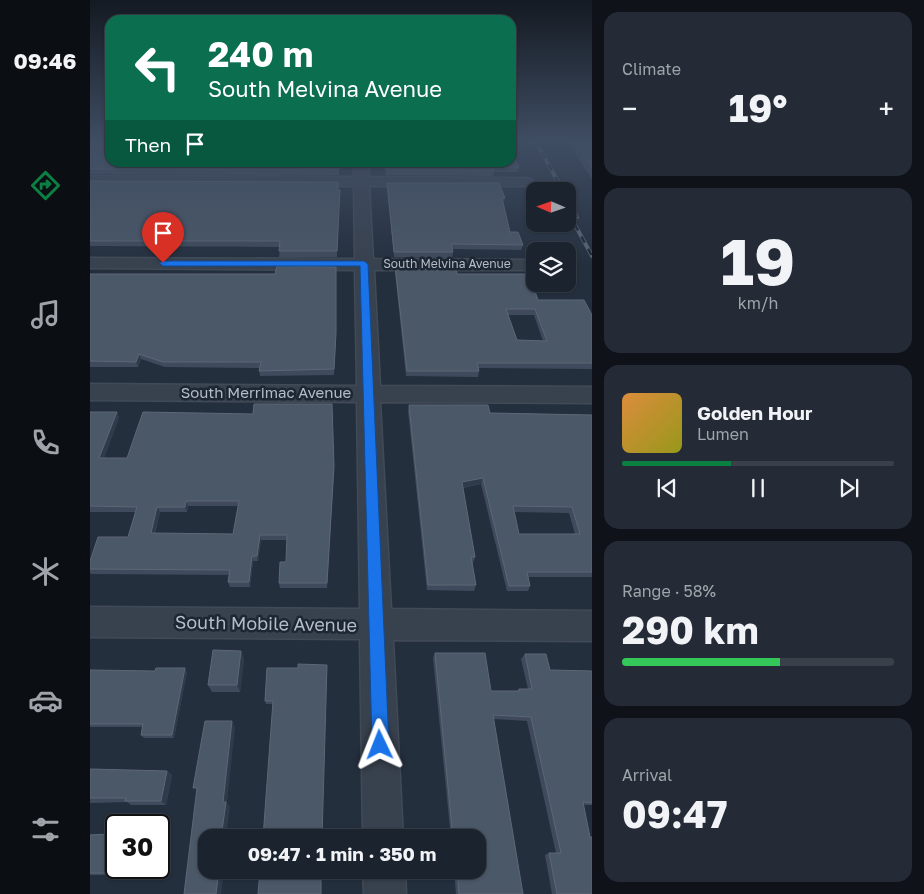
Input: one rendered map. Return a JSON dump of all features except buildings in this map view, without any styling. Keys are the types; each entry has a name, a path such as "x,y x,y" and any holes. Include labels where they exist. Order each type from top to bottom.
{"street":[{"path":"361,182 383,829"},
{"path":"521,182 526,182"},
{"name":"South Melvina Avenue","path":"90,263 526,265"},
{"name":"South Merrimac Avenue","path":"90,392 592,394"},
{"name":"South Mobile Avenue","path":"90,622 376,626 592,626"},
{"path":"384,879 385,894"}],"railway":[{"path":"576,227 592,256"}],"route":[{"path":"163,263 364,264 380,745"}]}
